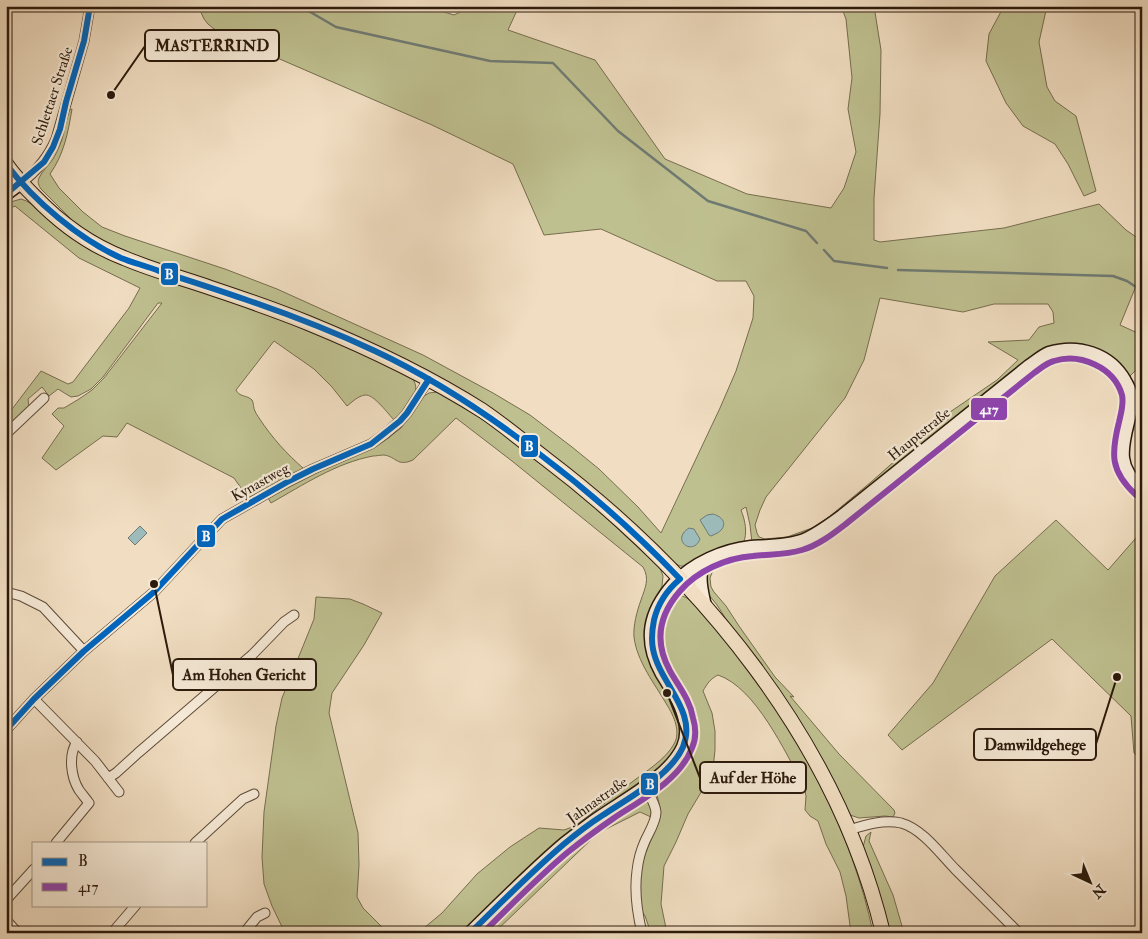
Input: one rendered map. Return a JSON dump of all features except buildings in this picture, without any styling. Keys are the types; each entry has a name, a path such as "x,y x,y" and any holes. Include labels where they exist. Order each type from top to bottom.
{"main road":[{"path":"6,164 21,183 48,210 89,241 114,254 140,264 284,314 367,349 429,379 488,415 593,496 660,558 705,606 759,674 805,742 849,830 870,884 883,933"}],"street":[{"name":"Schlettaer Straße","path":"21,183 44,162 53,148 84,41 90,6"},
{"path":"6,194 21,183"},
{"name":"Hauptstraße","path":"680,578 702,563 724,552 792,543 803,540 824,529 1029,366 1047,354 1064,350 1078,350 1105,359 1121,373 1129,388 1132,403 1124,437 1123,462 1126,471 1134,482 1142,488"},
{"name":"Kynastweg","path":"6,730 84,651 154,592 222,519 297,477 371,444 386,434 407,414 429,379"},
{"path":"6,434 44,398"},
{"path":"702,563 700,576 701,592 705,606"},
{"name":"Jahnastraße","path":"470,933 562,846 598,818 645,787 663,773 676,759 686,737 685,719 679,702 662,674 654,656 650,640 651,623 663,598 680,578"},
{"path":"6,592 21,596 44,607 84,651"},
{"path":"108,778 252,655 284,622 294,615"},
{"path":"34,700 95,761 119,792"},
{"path":"57,842 89,803 78,788 73,774 72,753 77,742"},
{"path":"642,933 636,904 637,871 640,855 656,812 645,787"},
{"path":"196,842 243,799 254,794"},
{"path":"849,830 887,822 900,823 912,828 923,836 1018,933"},
{"path":"6,900 32,871"},
{"path":"112,933 135,906"},
{"path":"244,933 257,918 265,913"},
{"path":"6,920 18,933"}],"green space":[{"path":"198,6 425,6 454,15 472,6 519,6 508,30 595,60 665,159 747,194 831,208 844,188 856,152 848,109 852,78 846,19 841,6 874,6 881,50 880,114 874,198 874,240 880,242 1004,228 1099,204 1126,230 1142,241 1142,282 1136,286 1120,325 1142,335 1142,364 1125,381 1105,359 1059,354 1039,366 830,541 806,550 728,562 713,570 710,578 711,587 775,677 794,697 790,696 839,754 894,810 893,817 859,818 850,815 835,783 781,694 705,590 706,573 710,567 727,557 753,551 746,507 741,510 745,527 743,544 691,564 680,566 674,563 622,513 476,400 119,249 78,226 41,189 38,181 59,147 68,110 72,109 62,151 50,174 59,188 83,212 102,227 277,289 423,355 493,393 530,415 599,469 638,507 661,533 736,371 753,318 754,296 746,281 717,281 601,229 544,235 513,164 432,125 245,44 214,29 204,19","holes":["880,298 963,312 994,304 1048,304 1053,312 1054,323 1039,327 1029,340 988,342 1018,360 997,380 950,412 829,517 812,528 787,537 765,539 759,537 755,525 766,497 845,398 864,360"]},
{"path":"1004,6 1047,6 1039,42 1047,87 1055,101 1076,116 1096,191 1084,196 1068,164 1055,144 1023,126 1006,103 986,61 989,34"},
{"path":"21,199 37,208 62,231 89,248 325,335 412,378 416,389 411,401 395,421 377,401 369,396 365,395 355,399 347,406 314,369 274,341 236,390 239,394 252,400 256,413 269,433 304,469 248,498 234,478 127,423 117,437 103,436 56,470 42,458 64,426 52,414 58,408 64,408 92,390 104,378 162,303 158,303 103,377 91,389 78,396 71,397 58,389 49,396 42,387 28,399 29,408 6,430 6,417 41,371 68,384 73,382 129,308 140,288 79,258 15,206 6,210 6,205"},
{"path":"437,392 500,431 561,476 660,568 663,576 662,586 647,620 670,699 681,718 680,743 671,757 657,770 575,829 465,933 413,933 424,928 442,913 477,874 510,847 539,828 564,830 575,826 649,770 670,750 676,739 677,729 672,714 647,673 634,637 635,623 646,580 643,567 456,418 413,460 400,462 384,455 359,459 320,475 271,503 268,498 388,438 401,428 424,396"},
{"path":"1056,520 1108,570 1142,531 1142,761 1134,753 1131,716 1052,639 902,750 888,735 933,683 995,576"},
{"path":"675,596 684,597 692,602 732,647 760,685 802,751 837,822 852,858 873,933 851,933 846,896 840,872 826,844 818,821 805,810 806,796 804,786 778,739 757,707 732,682 718,675 709,682 703,691 712,713 715,731 713,769 688,814 664,866 661,904 667,933 651,933 641,910 640,871 645,852 659,818 660,810 657,789 684,768 689,762 690,757 691,737 655,639 660,614"},
{"path":"316,597 350,599 382,613 364,645 332,693 329,713 358,833 357,897 363,908 388,933 285,933 264,884 262,857 264,812 276,726 282,698 314,619"},
{"path":"642,798 650,805 651,817 640,812 598,833 494,933 476,933 586,832"},
{"path":"871,832 869,841 893,895 904,933 890,933 863,847 866,836"}],"water":[{"path":"713,514 720,518 724,524 721,530 711,536 700,520 707,515"},
{"path":"140,526 147,533 135,545 128,538"},
{"path":"689,528 694,529 700,539 693,547 688,547 682,542 684,533"}],"waterway":[{"path":"300,6 336,27 490,61 553,63 618,131 708,201 806,231 817,243"},
{"path":"824,250 834,261 887,268"},
{"path":"898,270 1113,276 1127,281 1142,291"}],"transit line":[{"name":"B","path":"6,194 44,162 53,147 60,129 84,41 90,6"},
{"name":"B","path":"6,164 30,192 58,218 105,250 126,260 233,295 326,330 419,373 502,426 578,484 613,514 680,579"},
{"name":"417","path":"483,933 535,881 568,852 608,822 659,788 679,770 686,759 694,741 695,733 692,711 665,660 660,640 663,620 667,610 680,591 695,577 713,567 743,557 796,552 808,548 832,535 1034,373 1048,363 1064,359 1074,359 1095,364 1112,377 1118,385 1123,402 1116,433 1115,462 1121,478 1136,495"},
{"name":"B","path":"6,730 34,699 84,651 154,592 222,519 289,481 371,444 400,421 429,379"},
{"name":"B","path":"470,933 564,844 659,777 669,767 683,747 686,734 682,709 662,674 653,649 652,638 654,620 658,608 667,592 680,579"}],"place":[{"name":"MASTERRIND","path":"111,95"},
{"name":"Am Hohen Gericht","path":"154,584"},
{"name":"Damwildgehege","path":"1117,677"},
{"name":"Auf der Höhe","path":"667,693"}]}
